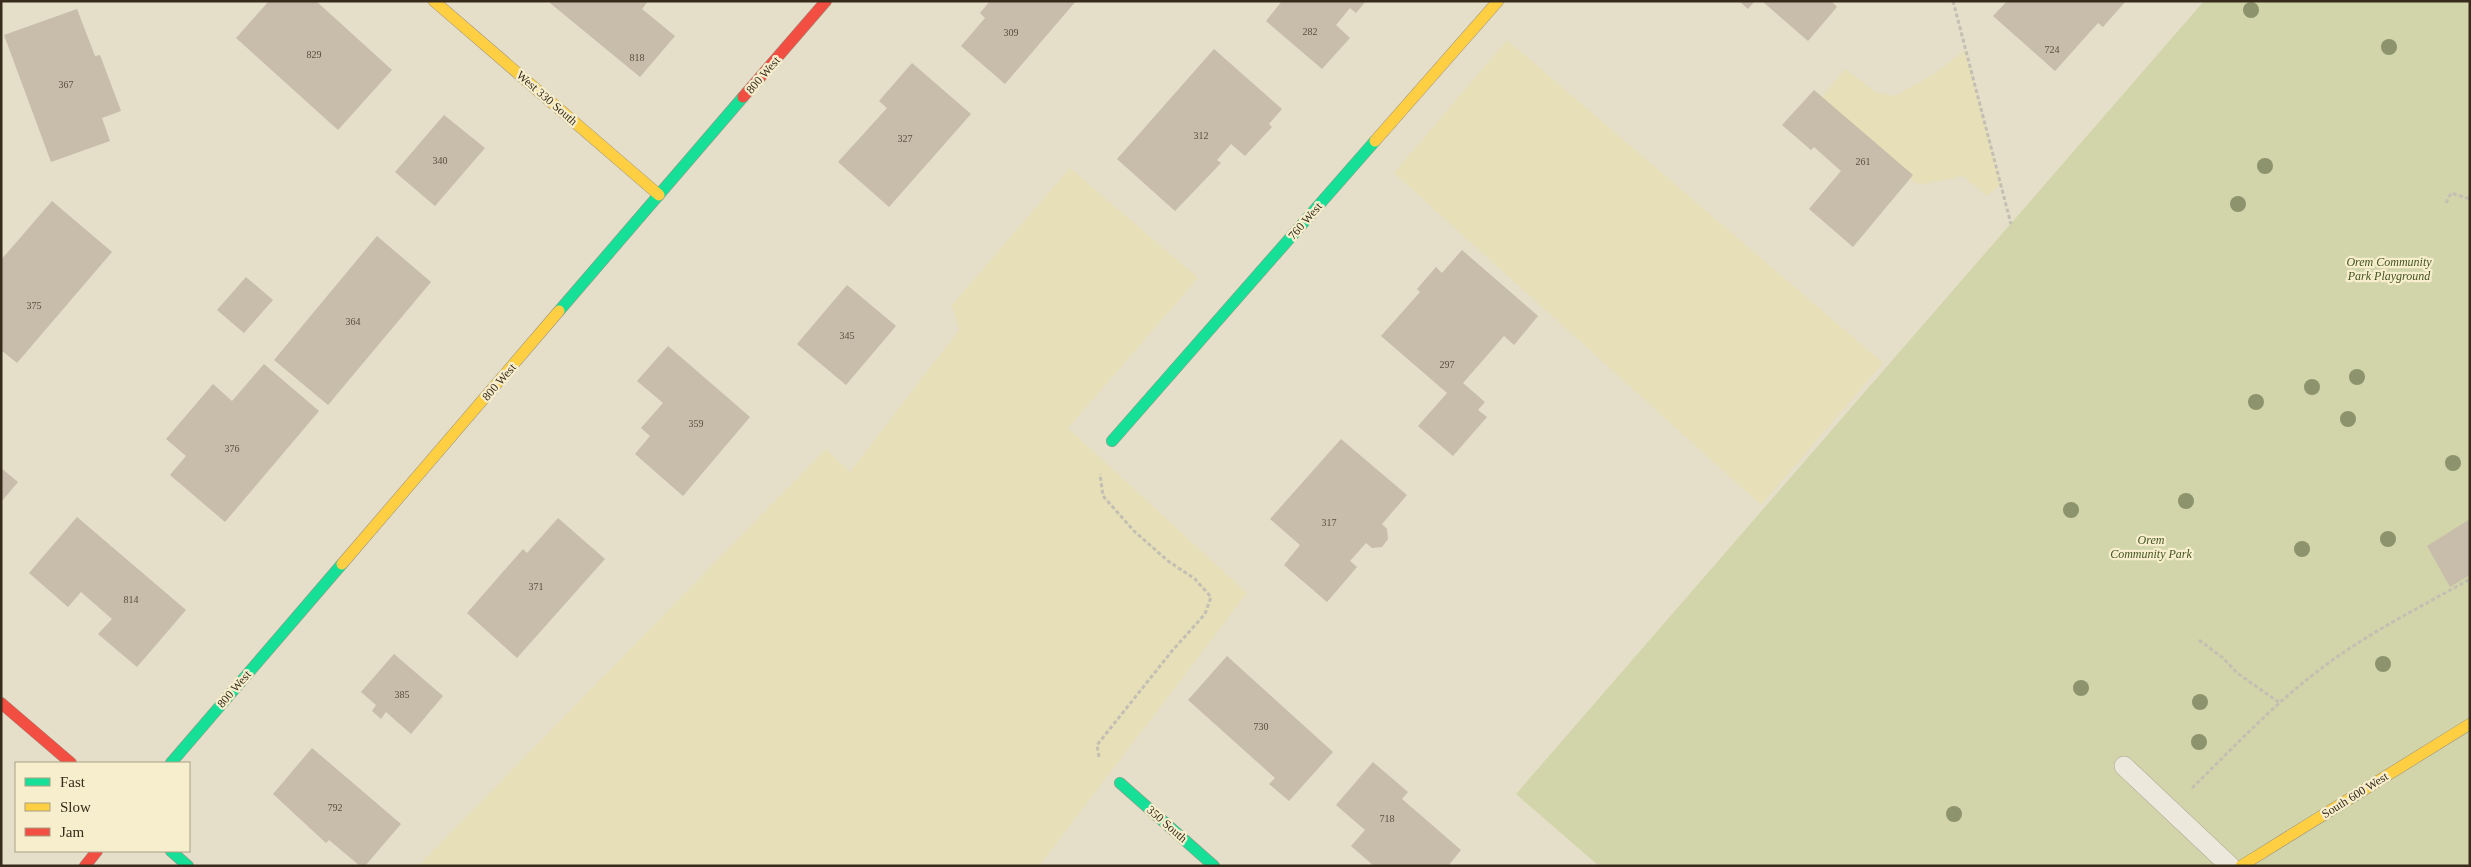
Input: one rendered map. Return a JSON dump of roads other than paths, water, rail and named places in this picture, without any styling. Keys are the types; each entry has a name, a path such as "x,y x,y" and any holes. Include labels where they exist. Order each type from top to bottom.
{"street":[{"name":"West 330 South","path":"434,1 659,195"},
{"name":"800 West","path":"172,762 826,1"},
{"name":"760 West","path":"1112,441 1498,1"},
{"path":"1,703 70,762"},
{"name":"South 600 West","path":"2241,866 2470,724"},
{"name":"350 South","path":"1120,783 1214,866"},
{"path":"85,866 96,852"},
{"path":"172,852 188,866"}],"lane":[{"path":"2124,766 2230,866"}],"park label":[{"name":"Orem Community Park Playground","path":"2389,269"},
{"name":"Orem Community Park","path":"2151,547"}]}
